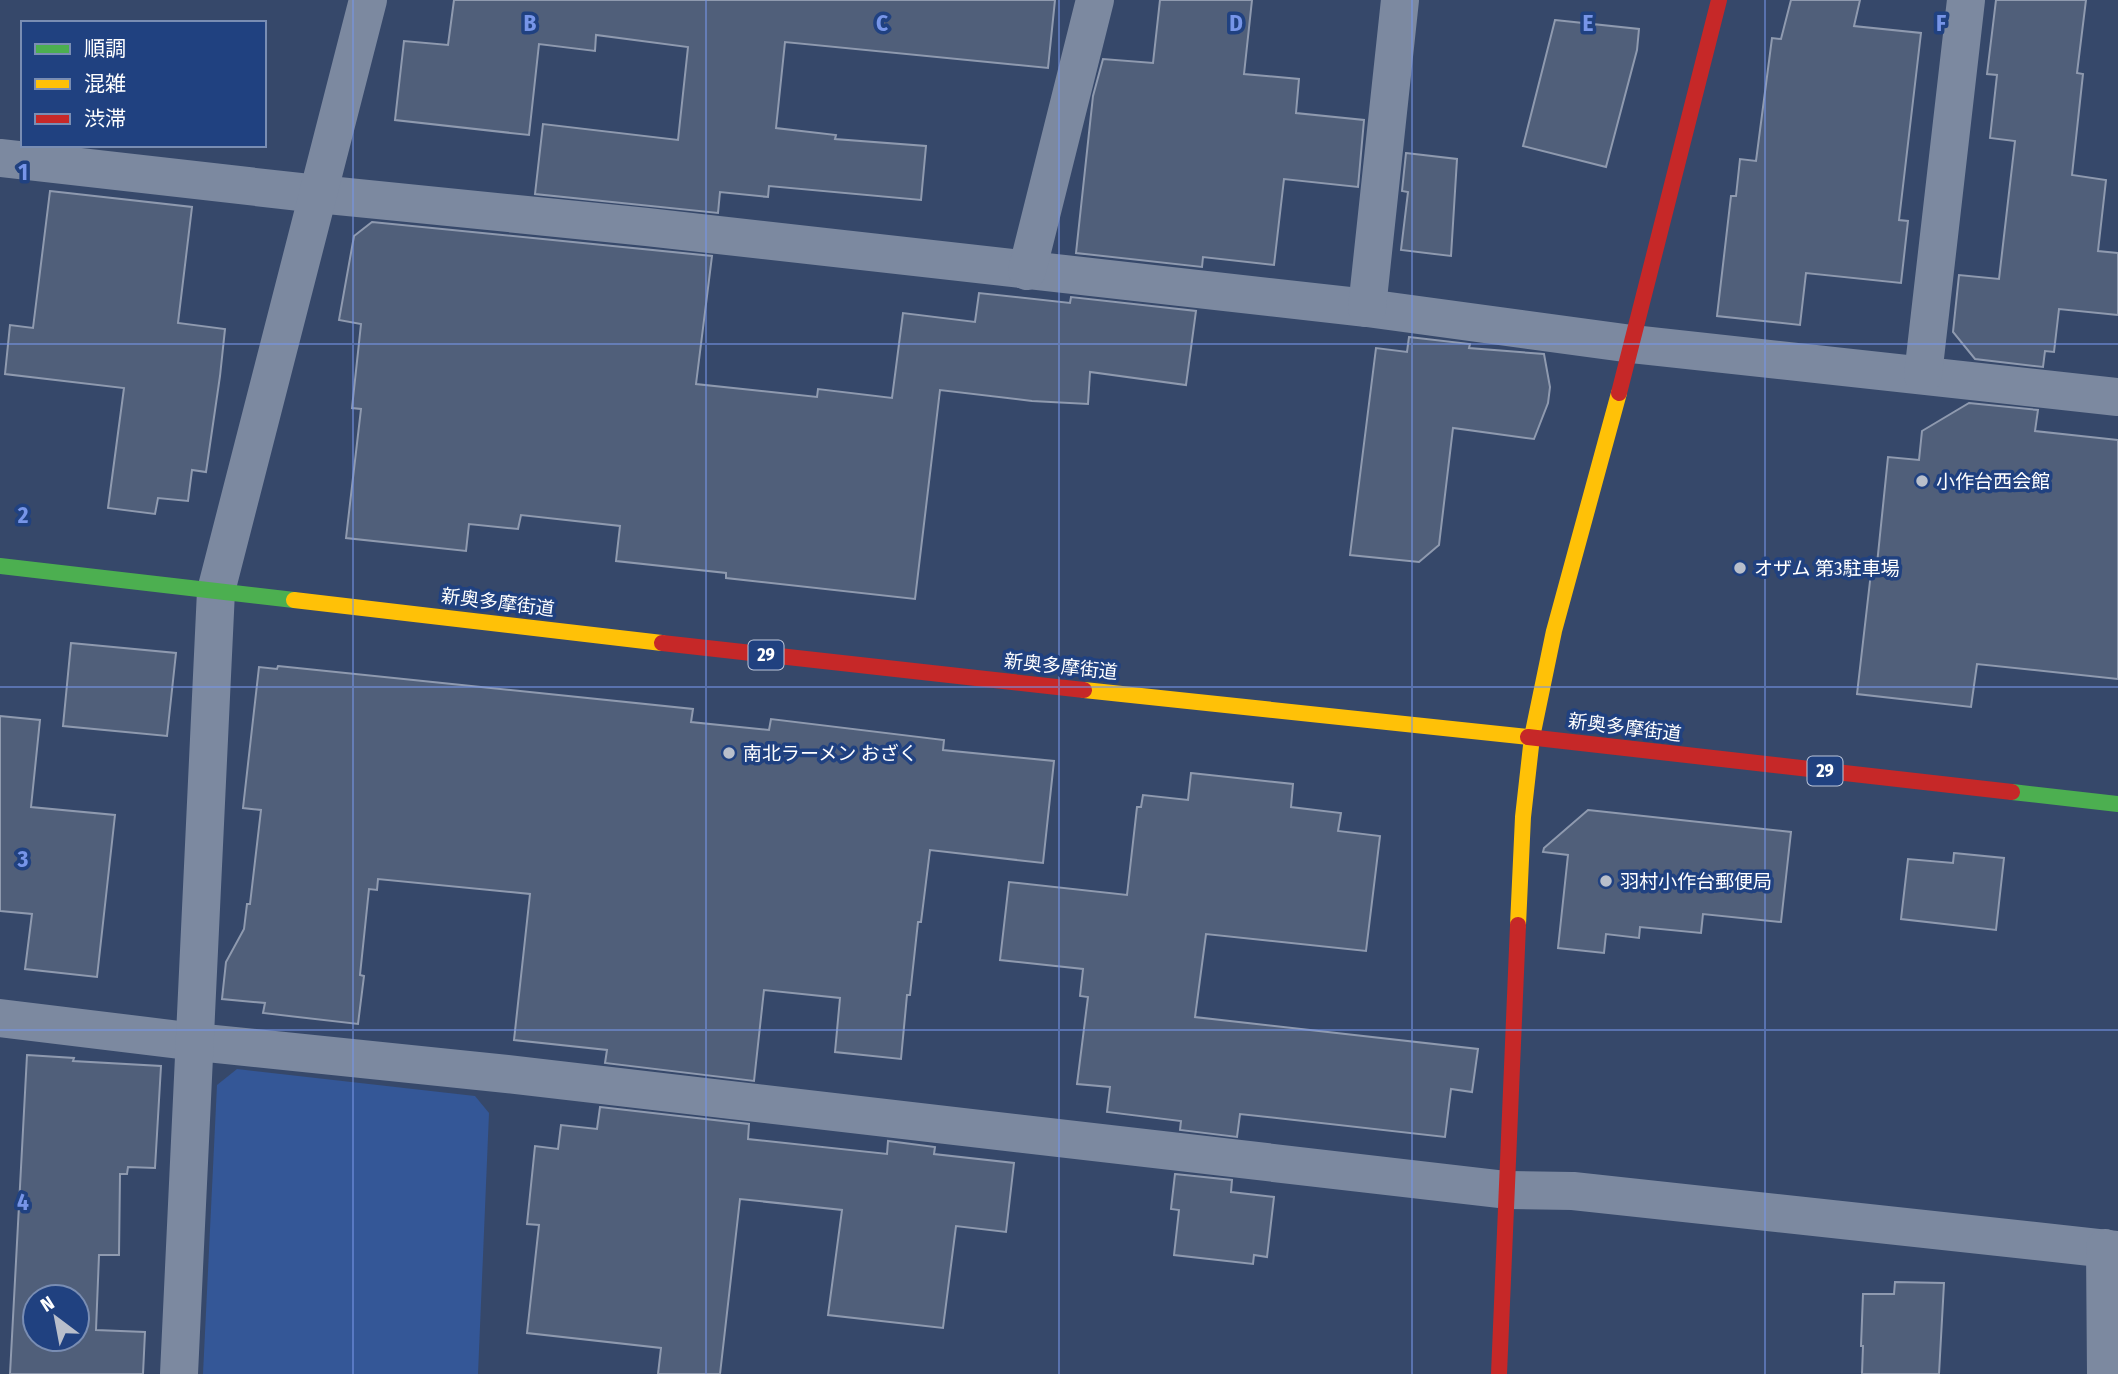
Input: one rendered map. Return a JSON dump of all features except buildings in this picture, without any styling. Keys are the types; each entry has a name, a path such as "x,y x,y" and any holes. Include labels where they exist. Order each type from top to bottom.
{"main road":[{"path":"1499,1374 1523,817 1532,737 1554,631 1632,344 1719,0"},
{"name":"新奥多摩街道","path":"0,566 864,667 1532,737 2118,804"}],"street":[{"path":"179,1374 216,591 368,0"},
{"path":"1027,271 1095,0"},
{"path":"1367,308 1400,0"},
{"path":"1923,375 1966,0"},
{"path":"0,158 1367,308 1632,344 2118,397"},
{"path":"0,1018 1507,1190 1573,1191 2111,1249 2106,1374"}],"shaded area":[{"path":"237,1069 475,1096 489,1113 478,1374 203,1374 217,1085"}],"traffic: fast":[{"path":"0,566 294,600"},
{"path":"2012,792 2118,804"}],"traffic: slow":[{"path":"1518,925 1523,817 1532,737 1554,631 1619,393"},
{"path":"294,600 662,643"},
{"path":"1084,690 1528,737"}],"traffic: jam":[{"path":"1619,393 1719,0"},
{"path":"662,643 1084,690"},
{"path":"1528,737 2012,792"},
{"path":"1499,1374 1518,925"}],"place":[{"name":"小作台西会館","path":"1922,481"},
{"name":"オザム 第3駐車場","path":"1740,568"},
{"name":"南北ラーメン おざく","path":"729,753"},
{"name":"羽村小作台郵便局","path":"1606,881"}]}
